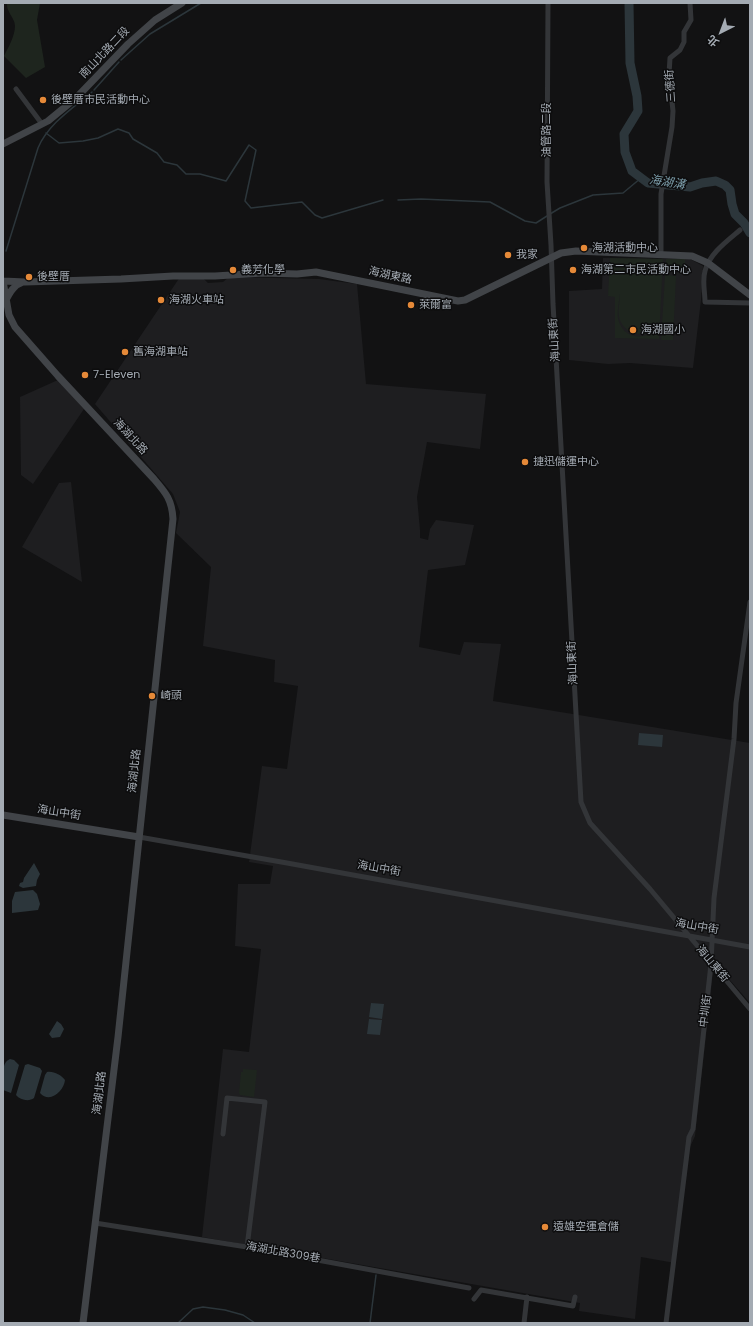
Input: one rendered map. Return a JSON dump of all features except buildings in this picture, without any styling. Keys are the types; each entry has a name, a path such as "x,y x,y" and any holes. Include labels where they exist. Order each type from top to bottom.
{"street":[{"name":"南山北路二段","path":"3,144 48,121 76,98 116,55 155,20 182,3"},
{"name":"油管路二段","path":"548,3 547,174 551,257"},
{"name":"三德街","path":"661,255 661,194 672,122 670,58 680,50 684,42 684,32 691,20 690,3"},
{"path":"16,89 42,124"},
{"path":"740,230 715,253 708,263 705,272 705,302 750,303"},
{"name":"海湖東路","path":"3,281 25,282 263,273 297,274 316,272 458,301 471,297 551,257 569,251 692,256 708,263 750,295"},
{"name":"海山東街","path":"551,257 581,802 590,822 650,889 750,1009"},
{"name":"海湖北路","path":"3,281 9,315 15,328 154,479 168,496 172,508 173,519 118,1037 83,1323"},
{"path":"6,300 9,293 14,288 25,282"},
{"name":"中圳街","path":"666,1323 688,1137 693,1129 711,964 714,898 734,739 736,703 750,602"},
{"name":"海山中街","path":"3,815 287,863 750,947"},
{"path":"223,1134 226,1098 265,1102 247,1247"},
{"name":"海湖北路309巷","path":"95,1224 247,1247 469,1288"},
{"path":"474,1299 481,1290 573,1306 575,1297"},
{"path":"524,1323 527,1297"}],"shaded area":[{"path":"7,3 40,3 37,20 45,67 26,78 4,56 13,38 15,30 15,23 8,9"},
{"name":"海湖國小","path":"603,258 690,259 703,266 701,300 693,368 630,363 608,364 569,360 569,291 602,289"},
{"path":"610,258 663,259 659,339 615,338 615,297 608,296","holes":["620,294 619,317 622,325 630,332 640,334 646,333 655,328 655,332 645,336 634,336 625,332 618,319"]},
{"path":"666,259 685,259 685,267 666,267 666,275 676,276 673,340 661,340"},
{"path":"180,277 203,278 208,283 223,282 229,277 319,279 357,284 366,384 486,394 480,449 427,442 417,497 420,538 428,540 430,529 436,520 474,525 465,565 428,570 419,647 460,655 464,642 501,644 493,701 750,743 750,1003 714,962 695,1136 690,1147 675,1263 641,1257 635,1319 579,1311 580,1303 202,1237 223,1049 249,1052 261,949 235,946 238,884 270,884 273,866 249,862 262,766 287,769 298,686 274,682 275,660 203,646 211,567 176,533 180,512 173,494 95,404"},
{"path":"58,380 84,409 33,484 21,475 20,397"},
{"path":"71,482 82,582 22,547 59,483"},
{"path":"639,733 663,735 662,747 638,745"},
{"path":"34,863 40,874 36,886 23,888 19,886 20,883 23,882"},
{"path":"33,890 37,894 40,904 38,910 12,913 12,901 15,892"},
{"path":"371,1003 384,1004 382,1019 369,1017"},
{"path":"369,1019 382,1020 380,1035 367,1034"},
{"path":"57,1021 64,1029 60,1037 52,1038 49,1034"},
{"path":"10,1059 14,1060 19,1065 11,1093 3,1090 3,1068"},
{"path":"28,1064 40,1068 42,1071 34,1098 25,1100 16,1095 25,1065"},
{"path":"243,1069 257,1070 254,1097 240,1095 239,1093 241,1072 243,1072"},
{"path":"47,1072 57,1074 65,1080 59,1092 52,1097 44,1096 40,1093"}],"waterway":[{"path":"121,60 150,34 201,3"},
{"name":"海湖溝","path":"629,3 630,63 637,96 638,111 624,134 625,152 632,171 648,183 690,187 716,181 725,185 730,190 735,214 744,223 750,233"},
{"path":"94,90 119,62"},
{"path":"6,251 42,139 54,124 92,92"},
{"path":"46,133 59,143 98,138 118,129 129,133 133,139 157,153 164,162 177,165 186,174 200,174 226,181 249,145 256,150 245,201 251,208 302,202 315,215 322,218 383,200"},
{"path":"550,214 560,208 593,195 623,193 641,178"},
{"path":"398,200 421,199 490,202 525,221 536,223 547,216"},
{"path":"370,1323 376,1275"},
{"path":"178,1323 193,1309 203,1307 225,1310 243,1315 255,1323"}],"place":[{"name":"後壁厝市民活動中心","path":"43,100"},
{"name":"海湖活動中心","path":"584,248"},
{"name":"我家","path":"508,255"},
{"name":"義芳化學","path":"233,270"},
{"name":"海湖第二市民活動中心","path":"573,270"},
{"name":"後壁厝","path":"29,277"},
{"name":"海湖火車站","path":"161,300"},
{"name":"萊爾富","path":"411,305"},
{"name":"海湖國小","path":"633,330"},
{"name":"舊海湖車站","path":"125,352"},
{"name":"7-Eleven","path":"85,375"},
{"name":"捷迅儲運中心","path":"525,462"},
{"name":"崎頭","path":"152,696"},
{"name":"遠雄空運倉儲","path":"545,1227"}]}
